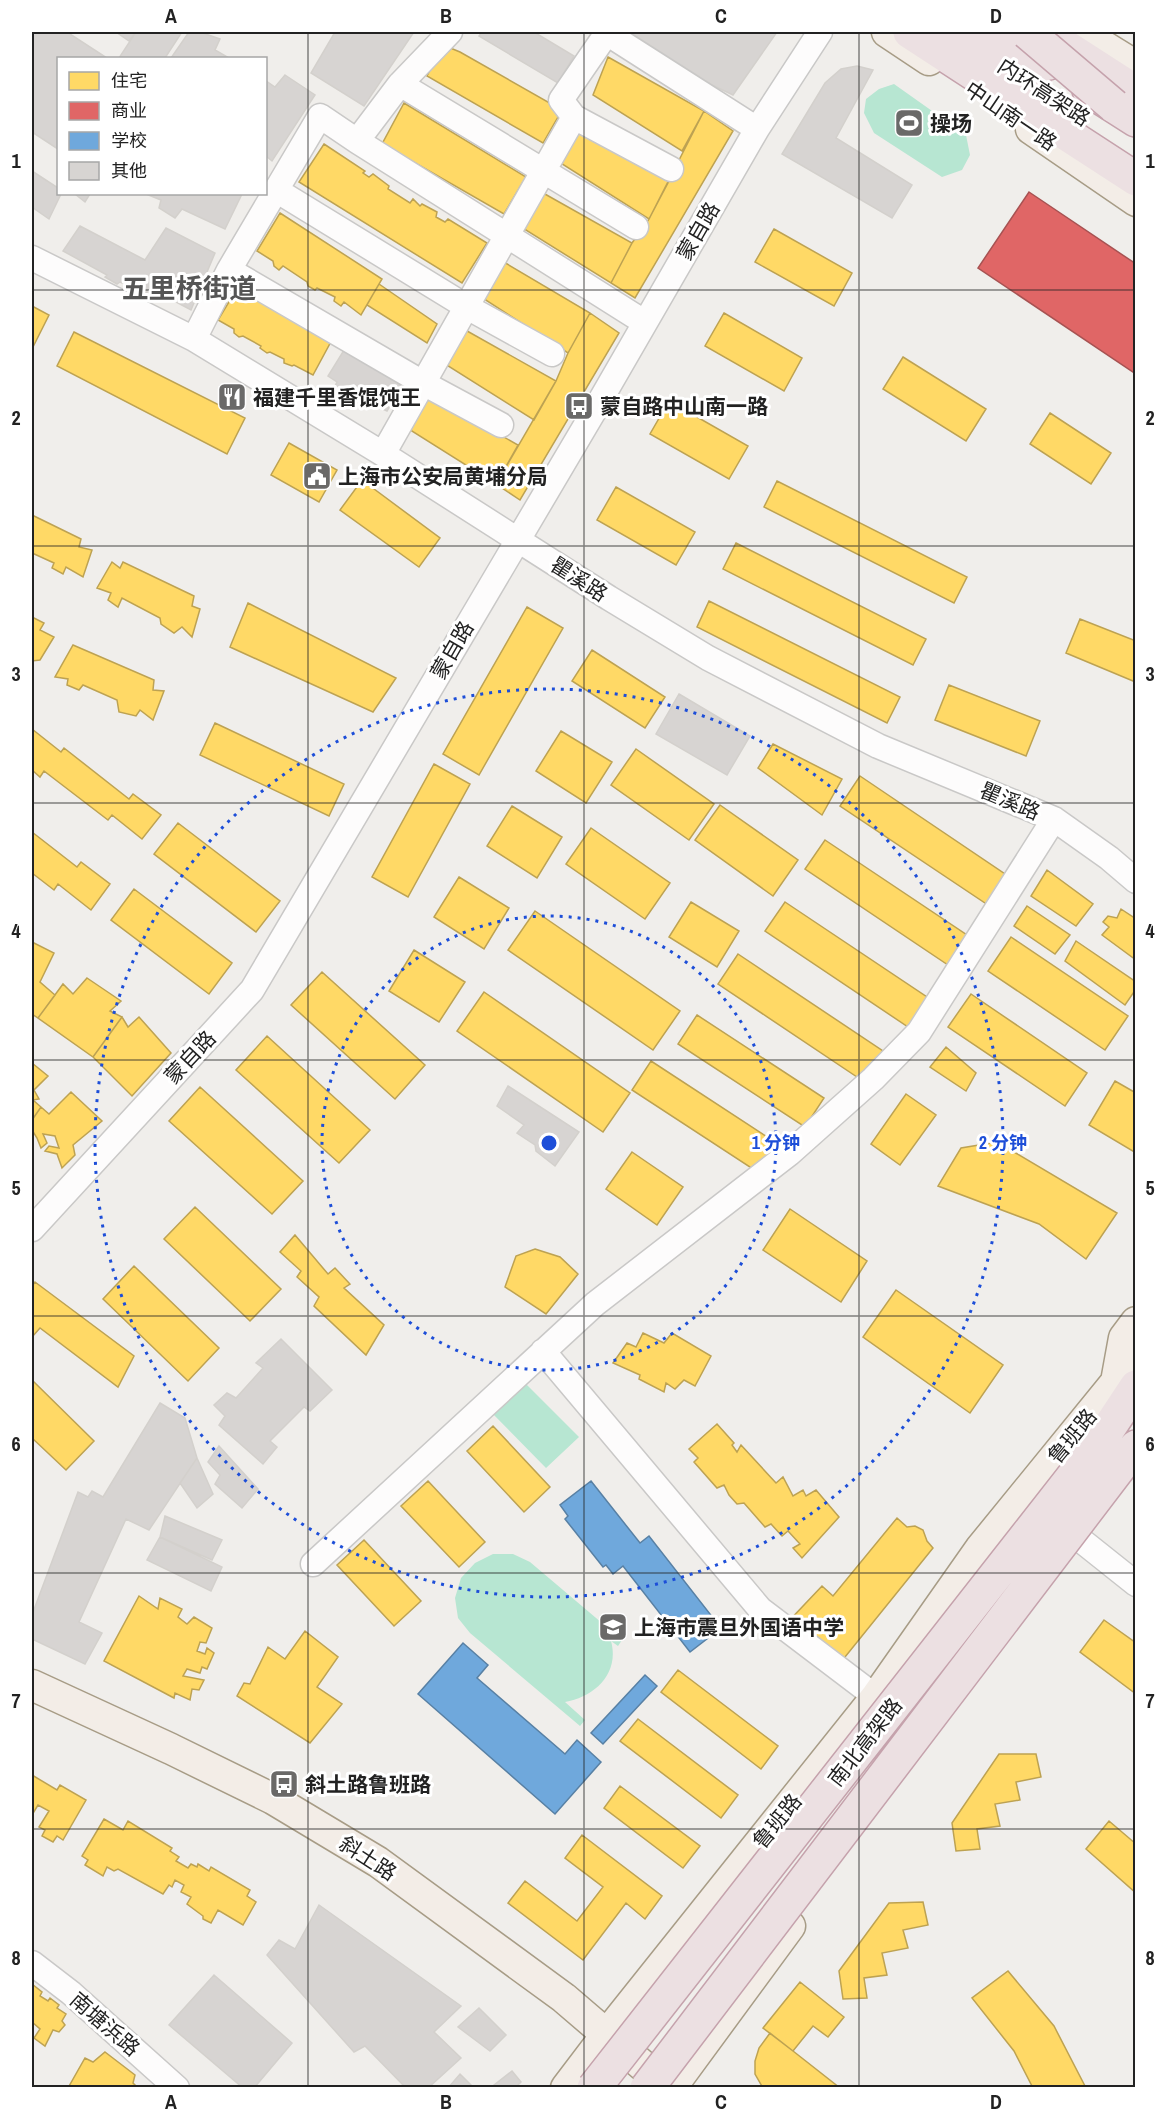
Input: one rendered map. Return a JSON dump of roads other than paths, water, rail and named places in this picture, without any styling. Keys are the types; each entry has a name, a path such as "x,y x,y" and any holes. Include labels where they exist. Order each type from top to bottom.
{"highway":[{"path":"910,32 1136,179"},
{"name":"内环高架路","path":"953,32 1136,152"},
{"name":"内环高架路","path":"1001,32 1130,106"},
{"path":"1025,32 1130,106"},
{"path":"1043,32 1130,106"},
{"name":"南北高架路","path":"647,2088 1125,1456 1131,1383"},
{"name":"南北高架路","path":"594,2088 1125,1456"}],"main road":[{"name":"中山南一路","path":"887,32 1136,201"},
{"name":"中山南一路","path":"936,32 1136,166"},
{"path":"1081,32 1136,66"},
{"name":"鲁班路","path":"566,2088 876,1697 980,1549 1131,1383 1124,1338 1136,1322"},
{"path":"670,2088 1077,1537 1125,1456"},
{"name":"斜土路","path":"32,1685 273,1799 378,1862 564,1998 670,2088"}],"street":[{"path":"357,141 400,84 450,32"},
{"path":"671,169 574,117 561,100 606,32 757,129"},
{"name":"蒙自路","path":"32,1229 252,990 757,129 820,32"},
{"path":"400,84 636,228"},
{"path":"194,339 229,270 320,116 644,322"},
{"path":"383,454 574,117"},
{"path":"276,190 466,307 552,354"},
{"name":"瞿溪路","path":"32,258 194,339 518,538 609,598 719,663 878,746 1054,819 1109,858 1136,881"},
{"path":"229,270 423,383 501,425"},
{"path":"313,1564 595,1304 790,1153 873,1079 919,1032 1054,819"},
{"path":"543,1351 760,1610 876,1697"},
{"path":"1077,1537 1136,1584"},
{"name":"南塘浜路","path":"32,1963 71,1993 177,2088"}],"place":[{"name":"操场","path":"909,123"},
{"name":"福建千里香馄饨王","path":"232,397"},
{"name":"蒙自路中山南一路","path":"579,406"},
{"name":"上海市公安局黄埔分局","path":"317,476"},
{"name":"上海市震旦外国语中学","path":"613,1627"},
{"name":"斜土路鲁班路","path":"284,1784"}],"district":[{"name":"五里桥街道","path":"189,288"}]}
